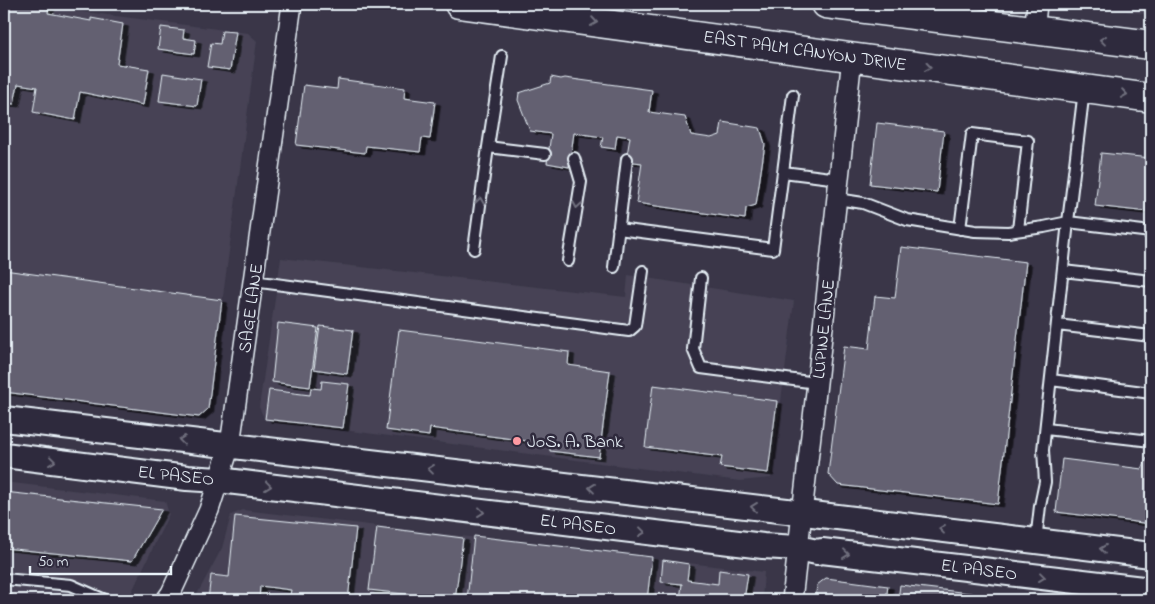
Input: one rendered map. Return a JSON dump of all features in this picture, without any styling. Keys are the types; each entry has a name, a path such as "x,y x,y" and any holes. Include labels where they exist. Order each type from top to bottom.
{"main road":[{"name":"EAST PALM CANYON DRIVE","path":"459,4 1151,98"},
{"path":"826,4 1034,32 1151,45"}],"street":[{"name":"SAGE LANE","path":"166,600 171,593 208,510 230,445 292,4"},
{"path":"1034,32 1037,4"},
{"name":"LUPINE LANE","path":"792,600 852,57"},
{"name":"EL PASEO","path":"4,419 802,512 1151,555"},
{"name":"EL PASEO","path":"4,455 754,545 798,548 817,552 822,551 1151,590"}],"lane":[{"path":"474,249 502,56"},
{"path":"1036,541 1045,482 1043,450 1068,222 1085,89"},
{"path":"618,229 773,249 792,95"},
{"path":"960,229 972,134 1028,141 1018,230"},
{"path":"488,147 545,154"},
{"path":"568,261 581,182 574,158"},
{"path":"614,267 627,159"},
{"path":"783,172 839,179"},
{"path":"837,199 863,203 907,220 975,231 1018,230 1068,222 1151,232"},
{"path":"253,281 629,331 635,326 642,271"},
{"path":"1063,271 1151,281"},
{"path":"701,278 693,349 701,368 817,383"},
{"path":"1057,325 1151,336"},
{"path":"1051,380 1151,392"},
{"path":"1046,429 1151,442"},
{"path":"4,579 71,585 105,600"},
{"path":"4,596 8,600"}],"shaded area":[{"path":"4,4 22,4 248,33 257,41 208,409 199,417 4,394"},
{"path":"1096,4 1151,4 1151,15 1099,7"},
{"path":"281,258 626,297 628,275 794,301 771,478 740,481 265,420 259,407"},
{"path":"4,482 165,501 169,514 128,600 4,600"},
{"path":"243,510 764,572 762,600 194,600 222,548 231,515"}],"building":[{"path":"4,4 49,6 48,13 91,21 91,18 123,24 117,64 149,69 143,105 80,92 75,120 33,112 37,87 18,84 14,104 4,103"},
{"path":"161,27 184,30 183,38 196,40 194,54 158,49"},
{"path":"222,31 236,32 230,70 207,67 211,43 220,44"},
{"path":"163,73 201,79 197,106 159,101"},
{"path":"551,77 652,90 649,112 685,117 691,135 711,138 720,135 722,122 760,128 765,144 756,205 746,208 745,219 636,203 642,163 626,161 630,137 617,135 615,149 601,147 603,137 574,133 569,167 547,163 551,134 530,131 518,100 519,93 550,83"},
{"path":"338,79 405,88 404,98 435,102 430,139 422,138 420,152 366,146 365,153 296,145 304,85 337,89"},
{"path":"877,123 944,131 937,192 870,184"},
{"path":"1101,153 1151,158 1148,212 1095,206"},
{"path":"901,247 1026,262 998,504 838,485 828,474 844,346 869,349 875,296 895,298"},
{"path":"4,270 222,300 208,409 199,417 4,392"},
{"path":"278,323 318,328 310,387 272,382"},
{"path":"320,326 353,330 347,374 314,369"},
{"path":"399,330 569,352 568,365 610,371 599,457 550,451 550,444 430,428 429,436 386,430"},
{"path":"322,381 349,384 343,428 265,419 269,390 310,395 311,388 321,389"},
{"path":"653,385 777,401 768,473 720,467 722,457 645,447"},
{"path":"1147,458 1151,458 1151,524 1056,512 1062,459 1142,469"},
{"path":"4,492 162,509 132,561 4,548"},
{"path":"235,516 356,528 348,600 289,600 291,590 260,586 259,600 208,600 211,575 229,577"},
{"path":"377,527 463,538 455,600 369,590"},
{"path":"474,536 652,557 647,600 467,600"},
{"path":"663,560 689,564 687,580 718,584 719,570 748,574 744,600 680,600 682,584 661,582"},
{"path":"826,578 888,586 886,600 815,600 817,585"},
{"path":"900,585 1030,600 898,600"}],"place":[{"name":"JoS. A. Bank","path":"517,441"}]}
